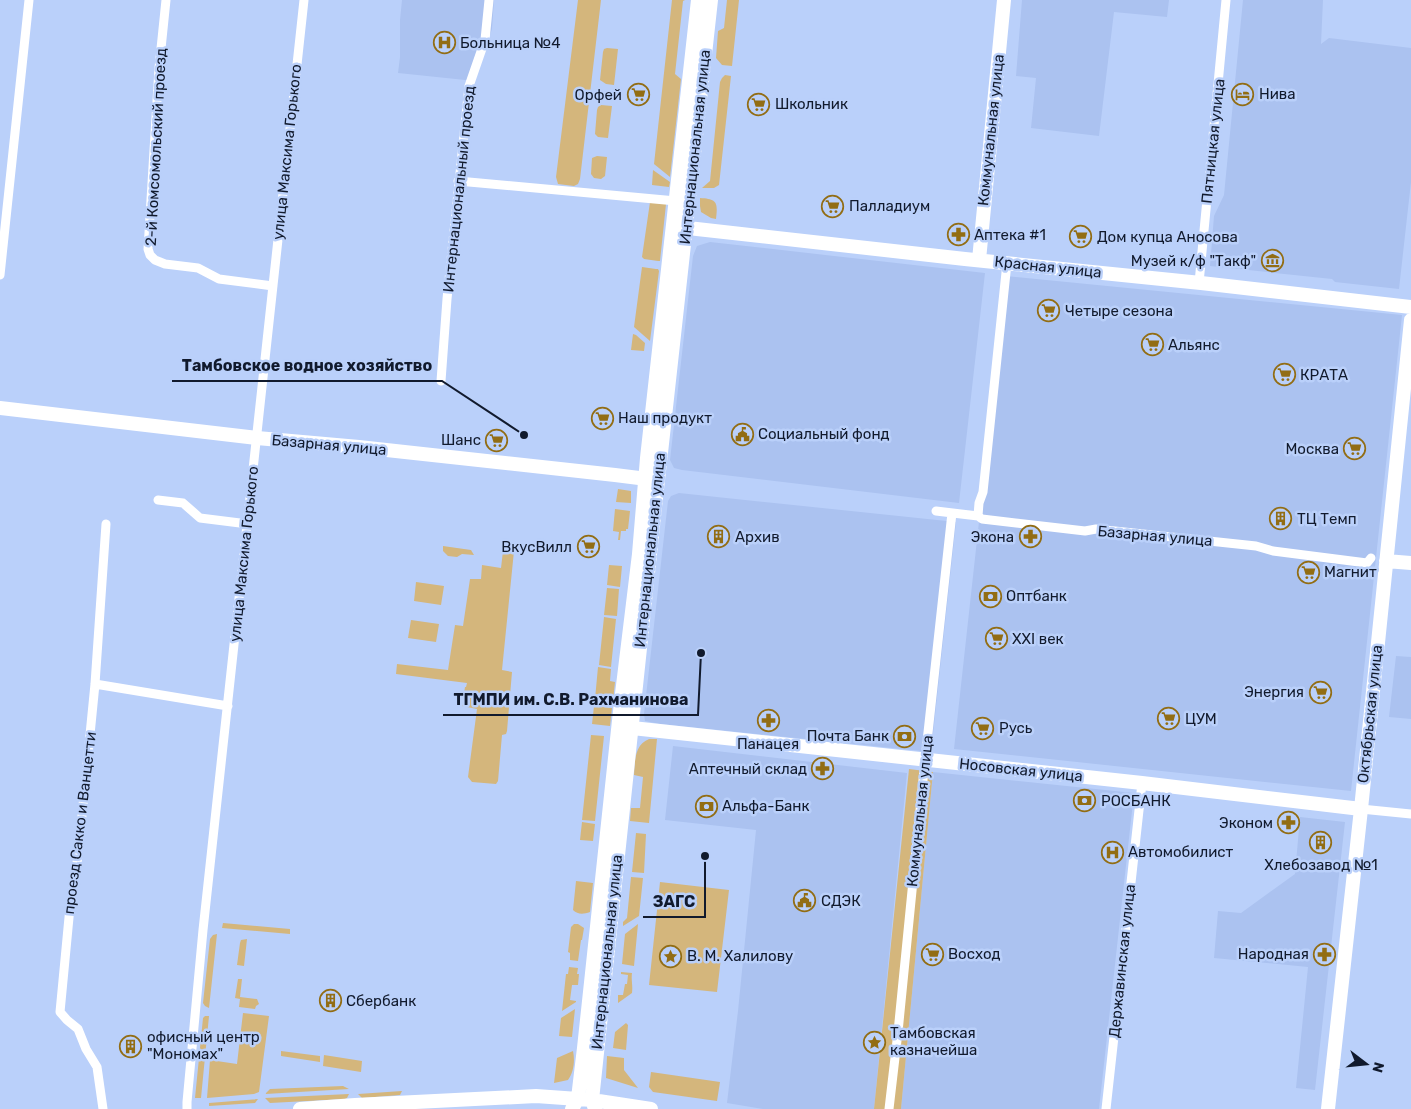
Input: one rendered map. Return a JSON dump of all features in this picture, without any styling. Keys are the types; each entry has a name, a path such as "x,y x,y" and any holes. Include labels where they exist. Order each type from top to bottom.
{"main road":[{"name":"Интернациональная улица","path":"680,227 676,201 698,0"},
{"name":"Интернациональная улица","path":"584,1104 680,227 711,0"},
{"name":"Коммунальная улица","path":"978,260 1004,0"},
{"name":"Красная улица","path":"680,227 1411,306"},
{"name":"Октябрьская улица","path":"1328,1109 1411,320"},
{"name":"Базарная улица","path":"0,408 257,438 359,447 652,480"},
{"path":"1386,561 1411,563"},
{"name":"Носовская улица","path":"625,727 1142,782 1361,809"},
{"path":"300,1109 355,1105 539,1103 651,1109"}],"street":[{"path":"0,275 29,0"},
{"name":"2-й Комсомольский проезд","path":"166,0 148,249 150,255 155,260 165,264 198,268 219,279 273,286"},
{"name":"улица Максима Горького","path":"187,1109 195,1011 304,0"},
{"name":"Интернациональный проезд","path":"441,381 446,299 469,86 486,40 489,0"},
{"name":"Пятницкая улица","path":"1199,282 1226,0"},
{"path":"458,181 676,201"},
{"path":"978,516 979,503 983,492 1007,263"},
{"path":"158,500 183,503 200,518 248,524"},
{"name":"Базарная улица","path":"936,511 978,516 982,519 1066,529 1085,531 1096,529 1256,546 1273,551 1367,564 1371,558"},
{"name":"Коммунальная улица","path":"889,1109 952,513"},
{"name":"проезд Сакко и Ванцетти","path":"103,1109 97,1067 78,1029 60,1012 95,684 106,524"},
{"path":"95,684 228,706"},
{"name":"Державинская улица","path":"1106,1109 1142,782"},
{"name":"Носовская улица","path":"1361,809 1411,814"}],"shaded area":[{"name":"Больница №4","path":"402,0 494,0 492,29 475,81 398,73"},
{"path":"578,0 601,0 580,179 578,184 574,186 558,184 556,177"},
{"path":"672,0 685,0 683,1 675,74 681,79 670,177 654,164"},
{"path":"727,0 739,0 732,66 722,65 716,58 718,31 724,28"},
{"path":"1022,0 1169,0 1167,17 1114,12 1099,136 1031,128 1036,78 1016,76"},
{"path":"1243,0 1323,0 1321,44 1329,38 1411,48 1411,182 1399,289 1335,282 1332,279 1210,266 1214,216 1224,195"},
{"path":"607,48 618,49 614,85 606,84 600,80 603,52"},
{"path":"725,75 731,76 719,185 714,188 702,188 710,181 720,82"},
{"path":"601,105 612,106 608,138 598,137 595,134 597,110"},
{"path":"597,156 607,157 605,176 601,179 594,178 591,174 592,158"},
{"path":"653,170 670,182 669,187 652,185"},
{"path":"700,198 710,199 715,202 717,209 716,219 701,212"},
{"path":"650,202 666,204 660,261 644,259 642,257"},
{"path":"710,242 985,273 959,503 674,468 670,460 693,256 697,246"},
{"path":"642,267 658,269 659,271 650,341 634,327"},
{"path":"1006,276 1402,315 1351,791 954,749"},
{"path":"633,334 645,343 644,351 631,350"},
{"path":"618,489 631,491 631,503 616,502"},
{"path":"679,493 956,522 931,752 645,721 644,714 668,501 671,496"},
{"path":"615,509 630,511 628,529 621,531 620,540 618,540 619,532 613,531"},
{"path":"443,546 471,550 474,555 448,556 443,551"},
{"path":"503,551 514,551 502,670 512,672 507,731 506,734 502,735 498,781 496,784 472,782 468,777 477,709 462,706 467,683 396,674 397,664 448,670 455,625 463,626 470,579 481,579 482,565 501,568"},
{"path":"609,565 622,566 620,587 607,585"},
{"path":"416,582 444,586 441,605 414,601"},
{"path":"607,588 619,589 617,616 604,615"},
{"path":"604,617 616,619 611,667 599,665"},
{"path":"411,620 439,624 436,642 408,638"},
{"path":"1396,656 1411,657 1411,719 1389,717"},
{"path":"598,667 611,669 610,681 615,682 613,701 595,699"},
{"path":"594,706 612,708 610,726 592,724"},
{"path":"591,735 604,736 595,821 582,820"},
{"path":"649,739 657,739 649,823 630,821 631,808 640,808 643,777 634,775 636,754 640,745"},
{"path":"673,746 907,773 874,1109 763,1109 727,1103 756,830 665,820"},
{"path":"909,769 933,772 901,1109 874,1109"},
{"path":"933,772 1134,793 1099,1109 901,1109"},
{"path":"1300,817 1345,822 1315,1090 1296,1088 1308,967 1214,958 1218,911 1241,913 1295,874"},
{"path":"582,822 595,824 593,841 580,840"},
{"path":"636,833 646,834 644,873 632,872"},
{"path":"631,877 643,878 639,916 623,926 623,922 627,918"},
{"path":"576,881 593,883 590,912 581,914 573,910"},
{"path":"660,882 729,890 717,992 649,985"},
{"path":"223,923 290,929 290,934 222,928"},
{"path":"574,924 584,928 578,961 570,960 570,953 568,952 571,927"},
{"path":"638,924 634,966 622,964 625,934"},
{"path":"217,934 209,1008 203,1003 210,939 213,935"},
{"path":"247,939 244,966 237,965 241,940"},
{"path":"569,967 578,968 578,985 572,985 570,1000 576,1002 562,1011 566,974 568,974"},
{"path":"621,972 632,973 632,993 618,1003 618,995 623,995 628,975 621,974"},
{"path":"238,979 242,979 240,997 257,999 259,1004 255,1009 239,1007 240,999 235,998"},
{"path":"575,1009 572,1037 559,1036 561,1018"},
{"path":"243,1013 269,1016 259,1092 207,1098 210,1060 237,1064"},
{"path":"209,1016 201,1098 195,1098 203,1018"},
{"path":"626,1023 628,1025 626,1050 613,1048 615,1032"},
{"path":"281,1051 320,1056 320,1062 281,1056"},
{"path":"573,1051 574,1066 570,1077 568,1080 554,1083 557,1058"},
{"path":"324,1055 362,1061 361,1072 323,1066"},
{"path":"607,1056 624,1058 624,1070 638,1088 606,1078"},
{"path":"651,1072 720,1082 717,1101 653,1092 649,1087"},
{"path":"343,1086 349,1089 265,1094 270,1089"},
{"path":"402,1091 400,1095 362,1098 358,1094"},
{"path":"349,1094 345,1099 270,1103 265,1098"},
{"path":"258,1099 255,1103 209,1106 209,1103"}],"place":[{"name":"Больница №4","path":"444,43"},
{"name":"Нива","path":"1243,94"},
{"name":"Орфей","path":"638,95"},
{"name":"Школьник","path":"759,104"},
{"name":"Палладиум","path":"833,206"},
{"name":"Аптека #1","path":"958,235"},
{"name":"Дом купца Аносова","path":"1081,237"},
{"name":"Музей к/ф \"Такф\"","path":"1272,261"},
{"name":"Четыре сезона","path":"1049,311"},
{"name":"Альянс","path":"1152,345"},
{"name":"КРАТА","path":"1284,375"},
{"name":"Наш продукт","path":"602,418"},
{"name":"Социальный фонд","path":"742,434"},
{"name":"Тамбовское водное хозяйство","path":"524,435"},
{"name":"Шанс","path":"497,440"},
{"name":"Москва","path":"1355,449"},
{"name":"ТЦ Темп","path":"1281,519"},
{"name":"Архив","path":"719,537"},
{"name":"Экона","path":"1030,537"},
{"name":"ВкусВилл","path":"588,547"},
{"name":"Магнит","path":"1308,572"},
{"name":"Оптбанк","path":"990,596"},
{"name":"XXI век","path":"996,639"},
{"name":"ТГМПИ им. С.В. Рахманинова","path":"701,653"},
{"name":"Энергия","path":"1320,692"},
{"name":"ЦУМ","path":"1169,719"},
{"name":"Панацея","path":"768,721"},
{"name":"Русь","path":"983,728"},
{"name":"Почта Банк","path":"905,736"},
{"name":"Аптечный склад","path":"823,769"},
{"name":"РОСБАНК","path":"1085,801"},
{"name":"Альфа-Банк","path":"706,806"},
{"name":"Эконом","path":"1289,823"},
{"name":"Хлебозавод №1","path":"1321,842"},
{"name":"Автомобилист","path":"1112,852"},
{"name":"ЗАГС","path":"705,856"},
{"name":"СДЭК","path":"805,901"},
{"name":"Восход","path":"932,954"},
{"name":"Народная","path":"1325,954"},
{"name":"В. М. Халилову","path":"671,956"},
{"name":"Сбербанк","path":"330,1001"},
{"name":"Тамбовская казначейша","path":"874,1042"},
{"name":"офисный центр \"Мономах\"","path":"131,1046"}]}
